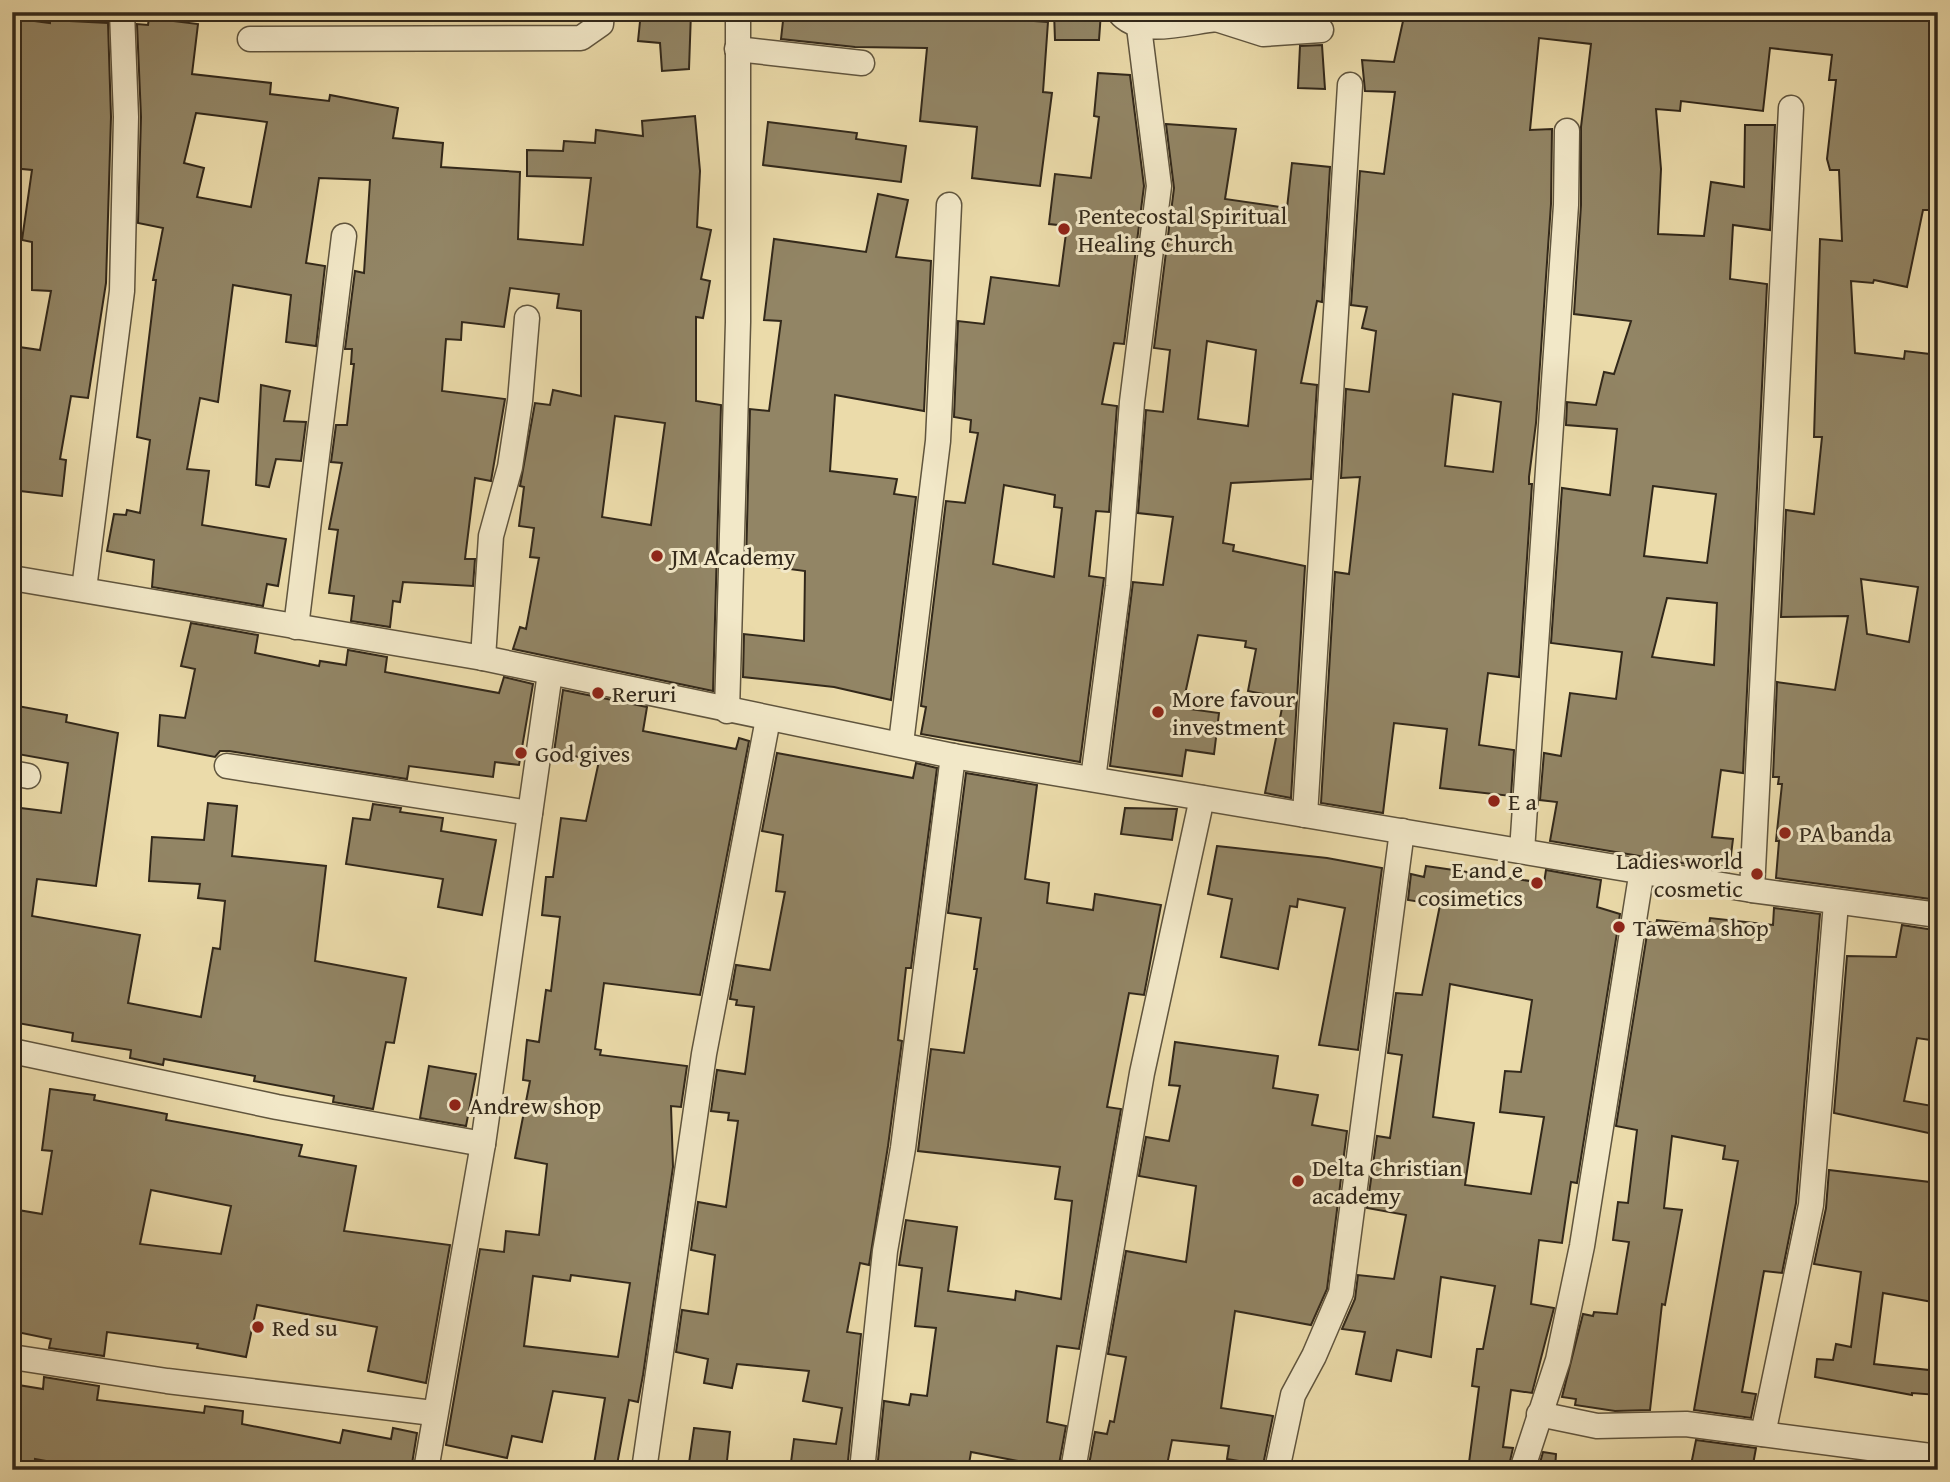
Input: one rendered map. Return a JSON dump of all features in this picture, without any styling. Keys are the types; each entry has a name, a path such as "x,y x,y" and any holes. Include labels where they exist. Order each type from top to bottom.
{"street":[{"path":"84,589 122,291 126,117 122,12"},
{"path":"250,39 581,38 601,24 602,12"},
{"path":"727,711 738,322 738,12"},
{"path":"1119,12 1126,22 1139,27 1219,15 1263,34 1321,30"},
{"path":"1093,779 1118,586 1132,402 1159,186 1139,27"},
{"path":"737,49 862,63"},
{"path":"1305,815 1350,85"},
{"path":"1752,890 1791,108"},
{"path":"1522,851 1566,205 1567,131"},
{"path":"901,743 938,442 949,205"},
{"path":"296,627 344,236"},
{"path":"483,658 491,536 514,441 527,318"},
{"path":"12,578 483,658 727,711 901,743 953,756 1752,890 1938,915"},
{"path":"426,1470 433,1413 482,1144 550,673"},
{"path":"644,1470 704,1054 768,719"},
{"path":"862,1470 885,1251 903,1148 953,756"},
{"path":"227,766 530,813"},
{"path":"1073,1470 1142,1073 1202,798"},
{"path":"1277,1470 1293,1395 1314,1356 1341,1293 1402,831"},
{"path":"1521,1470 1558,1360 1582,1246 1642,870"},
{"path":"1763,1434 1811,1205 1836,902"},
{"path":"12,1051 277,1107 482,1144"},
{"path":"12,1357 167,1381 433,1413"},
{"path":"1539,1413 1597,1426 1686,1424 1938,1457"}],"building":[{"path":"641,12 691,12 689,69 662,71 660,43 638,41"},
{"path":"784,12 1004,12 1004,19 1048,22 1043,92 1052,93 1040,186 972,178 977,127 920,121 927,48 855,47 781,39"},
{"path":"1054,12 1101,12 1099,40 1055,40"},
{"path":"1405,12 1938,12 1930,85 1938,86 1938,210 1923,210 1907,287 1874,280 1873,283 1851,281 1855,353 1904,359 1905,351 1938,355 1933,426 1938,426 1938,900 1776,878 1779,841 1776,841 1782,784 1778,784 1779,777 1773,777 1777,682 1835,690 1848,616 1781,617 1786,510 1814,514 1822,437 1814,437 1820,239 1842,241 1839,170 1830,170 1827,159 1836,80 1829,80 1832,55 1770,48 1763,111 1681,101 1680,111 1656,109 1661,169 1658,234 1704,236 1711,182 1744,187 1745,125 1775,125 1770,230 1733,225 1730,279 1767,284 1743,773 1721,770 1712,837 1733,839 1729,871 1550,841 1557,802 1540,800 1544,753 1561,756 1570,693 1616,699 1622,652 1551,643 1562,488 1610,495 1617,429 1566,425 1567,402 1596,405 1604,372 1614,374 1631,321 1574,314 1581,205 1581,127 1591,44 1539,38 1530,130 1552,129 1551,204 1536,423 1529,477 1529,484 1532,484 1519,677 1488,673 1479,745 1514,750 1511,796 1440,788 1447,729 1394,723 1383,813 1321,803 1335,572 1349,574 1360,477 1341,478 1346,389 1369,392 1376,331 1362,328 1367,307 1351,305 1360,171 1384,174 1395,92 1365,91 1362,60 1394,62","holes":["1453,394 1501,402 1493,472 1445,466","1653,486 1716,494 1707,563 1644,556","1861,579 1918,587 1909,642 1867,634","1667,598 1717,603 1714,665 1652,657"]},
{"path":"12,18 50,23 50,20 108,23 111,117 106,283 88,398 71,396 60,459 66,460 62,496 12,490 12,346 40,350 51,291 32,290 32,242 22,240 32,170 12,168"},
{"path":"149,18 198,24 192,74 271,83 270,94 329,101 330,95 398,108 393,138 443,143 441,167 520,172 518,239 583,245 591,178 527,176 527,150 563,151 564,141 595,143 596,130 643,136 642,121 695,116 700,171 697,227 711,230 701,279 710,281 703,318 696,317 696,401 721,405 713,691 513,649 520,627 526,629 539,558 530,557 534,528 519,526 524,487 520,486 535,403 550,405 553,390 581,396 581,311 557,308 559,294 510,288 504,327 462,322 461,340 446,339 442,391 505,399 491,481 475,478 465,559 475,559 473,586 403,582 400,602 393,601 390,627 351,621 354,596 329,593 338,530 329,529 342,463 331,462 336,425 347,425 354,364 351,364 352,349 345,349 355,271 364,273 370,180 319,178 306,263 325,266 316,346 286,342 291,295 233,285 218,402 200,398 187,469 209,471 202,525 286,539 278,586 267,584 263,606 152,587 154,560 107,551 114,514 126,515 127,510 140,513 150,440 137,437 156,280 153,280 163,228 138,223 141,117 137,24 148,25","holes":["196,113 267,122 251,207 197,197 204,168 184,163","615,416 665,423 651,525 602,517"]},
{"path":"1322,45 1325,89 1298,88 1300,46"},
{"path":"1098,73 1130,75 1144,186 1124,344 1114,343 1102,404 1117,406 1109,512 1096,511 1089,576 1104,578 1080,762 921,734 926,707 921,706 946,501 965,503 978,433 970,432 971,420 954,417 958,321 984,324 991,277 1059,286 1067,226 1049,224 1055,174 1091,178 1099,117 1094,116","holes":["1004,485 1055,495 1054,507 1062,508 1054,577 993,564"]},
{"path":"768,122 857,133 856,139 906,146 901,182 763,165"},
{"path":"1166,124 1236,129 1225,199 1287,208 1292,163 1330,167 1322,302 1317,301 1301,383 1317,385 1311,479 1231,483 1223,543 1234,545 1233,551 1305,566 1291,798 1265,793 1284,698 1248,691 1256,649 1245,647 1246,641 1198,635 1182,708 1219,713 1214,754 1186,750 1182,776 1110,766 1133,582 1163,585 1173,517 1138,513 1146,410 1163,412 1170,350 1154,348 1174,188","holes":["1207,341 1256,350 1248,426 1198,419"]},
{"path":"878,194 908,200 896,257 931,261 924,411 835,395 830,471 897,479 894,494 916,497 891,700 834,687 743,677 744,634 804,641 805,571 746,563 750,409 769,411 781,321 764,320 774,239 866,252"},
{"path":"261,385 290,391 284,421 306,422 301,461 276,459 269,487 256,485"},
{"path":"191,623 258,635 255,653 319,666 320,661 346,665 348,650 387,657 385,672 499,693 504,677 533,684 519,765 495,762 493,777 409,766 407,779 229,751 220,751 215,757 158,746 160,715 185,718 195,669 181,666"},
{"path":"563,690 647,707 643,731 736,749 739,738 749,741 700,995 604,983 595,1049 601,1050 600,1055 687,1066 681,1107 671,1106 673,1167 643,1375 638,1402 629,1400 616,1470 593,1470 605,1398 553,1391 542,1442 512,1436 507,1458 446,1445 480,1249 504,1252 506,1231 539,1235 547,1164 515,1158 530,1081 523,1080 527,1040 539,1042 546,990 551,991 560,917 542,915 546,877 553,877 561,818 586,821 599,761 554,752","holes":["571,1275 630,1283 618,1357 524,1346 533,1276 570,1281"]},
{"path":"12,705 67,715 66,722 118,733 96,886 37,879 32,916 140,935 128,1003 201,1017 213,948 220,949 225,901 198,898 200,884 149,881 152,837 204,840 208,803 237,806 232,856 326,866 315,961 406,978 394,1043 386,1042 373,1109 333,1102 334,1096 254,1081 255,1076 164,1059 163,1065 130,1058 131,1050 72,1041 73,1033 12,1022 12,807 61,813 68,763 12,753"},
{"path":"777,753 913,778 916,763 937,768 911,968 906,968 898,1040 902,1041 888,1146 869,1265 860,1263 847,1332 861,1334 847,1470 790,1470 794,1439 836,1444 842,1408 803,1401 809,1371 737,1364 732,1388 704,1383 708,1359 676,1352 682,1310 708,1314 715,1255 691,1250 698,1202 726,1207 738,1121 728,1120 729,1113 711,1111 717,1070 745,1074 754,1007 736,1005 737,1000 730,999 736,965 770,970 785,892 776,891 783,835 762,831"},
{"path":"966,773 1037,785 1025,879 1049,883 1047,903 1093,910 1095,894 1161,905 1144,995 1129,993 1107,1107 1121,1109 1079,1349 1057,1346 1047,1422 1066,1426 1058,1470 1016,1470 1018,1461 971,1452 968,1470 877,1470 884,1401 909,1405 911,1394 927,1396 936,1328 915,1326 922,1268 899,1265 906,1220 957,1227 948,1291 1015,1300 1016,1291 1061,1299 1072,1201 1055,1199 1060,1167 918,1151 931,1049 964,1053 977,969 974,969 981,918 948,913"},
{"path":"373,804 401,808 400,812 443,818 441,831 496,840 482,915 438,907 443,879 346,864 353,818 370,820"},
{"path":"1125,808 1177,809 1172,840 1121,834"},
{"path":"1217,846 1327,858 1382,868 1358,1050 1319,1045 1345,908 1298,899 1297,907 1290,906 1278,969 1221,957 1232,899 1208,894"},
{"path":"1426,866 1544,883 1546,870 1601,880 1597,907 1620,914 1577,1183 1571,1182 1562,1243 1539,1240 1531,1304 1554,1308 1532,1393 1511,1390 1503,1447 1513,1448 1508,1470 1468,1470 1479,1387 1472,1386 1477,1349 1483,1349 1495,1286 1441,1277 1431,1357 1397,1350 1391,1381 1356,1374 1365,1332 1342,1329 1355,1299 1358,1275 1394,1279 1406,1215 1367,1208 1377,1136 1390,1138 1402,1055 1388,1053 1396,993 1422,995 1440,905 1408,900 1411,874 1424,877","holes":["1450,984 1532,1000 1521,1072 1505,1071 1500,1112 1544,1117 1531,1194 1465,1185 1474,1123 1433,1117"]},
{"path":"1774,908 1820,914 1796,1203 1782,1273 1764,1271 1742,1392 1756,1394 1751,1418 1694,1410 1738,1161 1723,1159 1725,1146 1672,1136 1664,1208 1682,1210 1665,1305 1662,1304 1650,1410 1615,1411 1575,1405 1576,1399 1562,1397 1583,1314 1617,1314 1629,1242 1613,1240 1618,1202 1628,1203 1637,1130 1616,1126 1649,922 1656,924 1657,920 1709,926 1710,918 1773,925"},
{"path":"1902,925 1934,930 1933,945 1938,946 1938,1041 1917,1038 1904,1101 1938,1107 1938,1135 1834,1113 1847,956 1896,957"},
{"path":"1175,1042 1278,1056 1273,1088 1318,1095 1312,1125 1347,1131 1327,1289 1311,1325 1235,1311 1221,1408 1273,1416 1263,1465 1227,1459 1229,1446 1172,1440 1166,1470 1088,1470 1095,1432 1107,1434 1110,1421 1114,1422 1126,1357 1108,1354 1126,1251 1186,1262 1196,1186 1139,1176 1146,1137 1169,1141 1180,1086 1169,1085"},
{"path":"429,1066 476,1074 466,1126 420,1118"},
{"path":"50,1089 95,1095 94,1100 167,1114 166,1120 302,1145 299,1156 356,1166 344,1231 450,1245 426,1383 368,1371 377,1327 257,1305 246,1357 197,1348 198,1344 107,1332 104,1356 49,1348 51,1339 12,1331 12,1209 42,1214 52,1151 42,1150","holes":["151,1190 231,1206 221,1254 140,1244"]},
{"path":"1829,1170 1938,1183 1938,1303 1883,1293 1874,1364 1938,1371 1938,1395 1912,1395 1815,1377 1817,1359 1833,1360 1836,1344 1851,1347 1861,1272 1814,1264 1826,1208"},
{"path":"44,1377 99,1386 97,1400 204,1413 205,1406 243,1411 242,1424 340,1443 343,1430 391,1439 393,1428 417,1433 411,1470 381,1464 381,1470 95,1470 35,1459 34,1470 12,1470 12,1384 43,1389"},
{"path":"694,1428 730,1432 726,1470 688,1470"},
{"path":"1696,1440 1756,1448 1752,1470 1690,1470"},
{"path":"1543,1452 1556,1454 1555,1470 1538,1470"}],"place":[{"name":"Pentecostal Spiritual Healing Church","path":"1064,229"},
{"name":"JM Academy","path":"657,556"},
{"name":"Reruri","path":"598,693"},
{"name":"More favour investment","path":"1158,712"},
{"name":"God gives","path":"521,753"},
{"name":"E a","path":"1494,801"},
{"name":"PA banda","path":"1785,833"},
{"name":"Ladies world cosmetic","path":"1757,874"},
{"name":"E and e cosimetics","path":"1537,883"},
{"name":"Tawema shop","path":"1619,927"},
{"name":"Andrew shop","path":"455,1105"},
{"name":"Delta Christian academy","path":"1298,1181"},
{"name":"Red su","path":"258,1327"}]}
